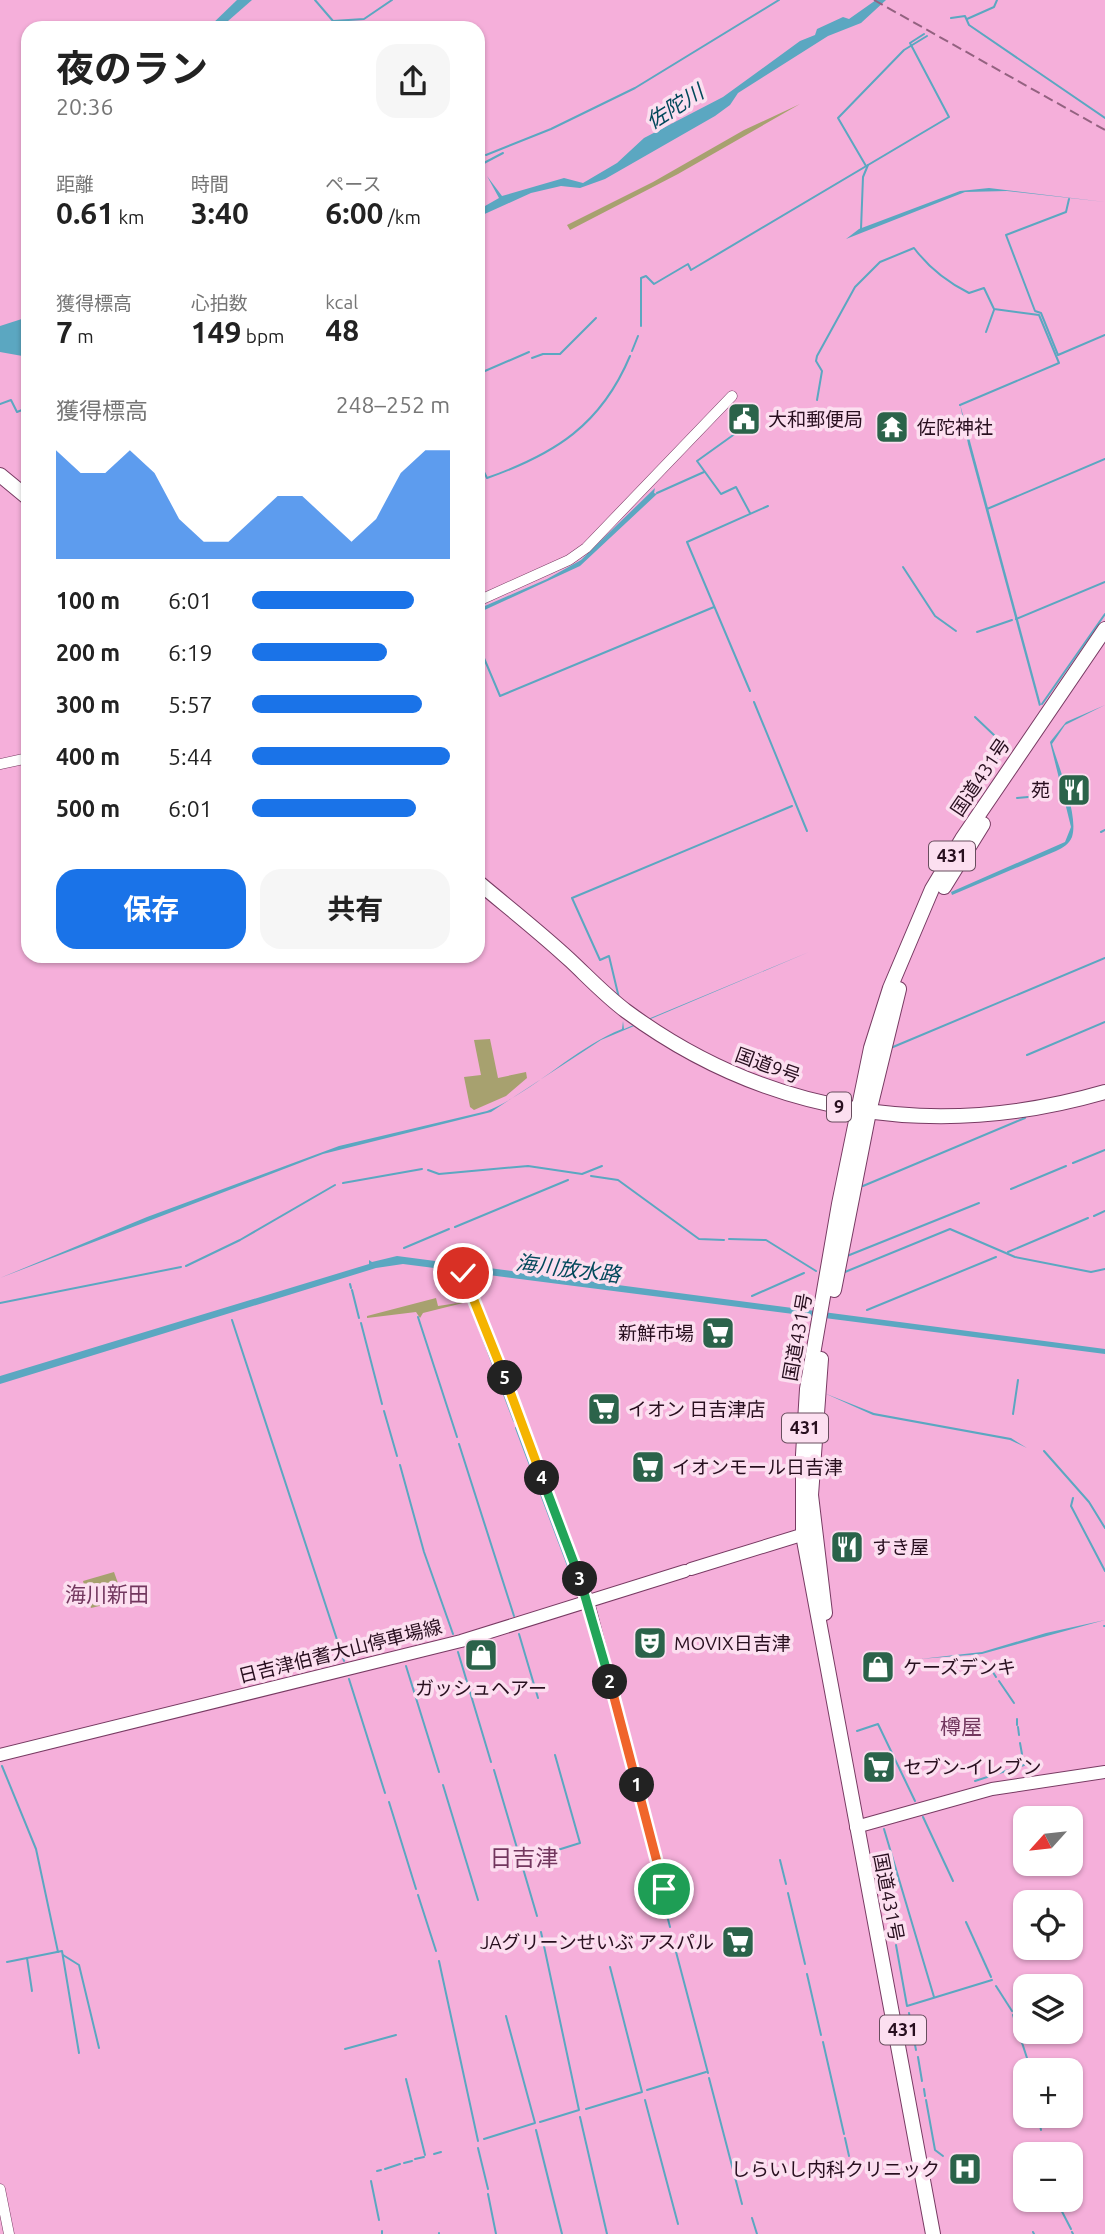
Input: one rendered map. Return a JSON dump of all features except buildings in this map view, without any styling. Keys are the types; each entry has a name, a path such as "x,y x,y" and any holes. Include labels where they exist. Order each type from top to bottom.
{"highway":[{"path":"0,475 21,492"},
{"name":"国道431号","path":"933,2234 809,1533 812,1456 825,1315 863,1112 871,1048 890,988 932,889 962,839 1105,629"},
{"name":"国道431号","path":"863,1112 899,989 935,902 1002,793 1105,642"},
{"name":"国道9号","path":"485,887 570,959 607,996 643,1022 734,1074 798,1097 863,1112 955,1117 1000,1115 1047,1107 1105,1092"},
{"name":"国道431号","path":"861,1826 942,2234"}],"main road":[{"name":"日吉津伯耆大山停車場線","path":"0,1755 461,1642 809,1533"},
{"path":"861,1826 992,1789 1105,1772"}],"street":[{"path":"485,598 569,560 586,548 732,396"},
{"path":"0,764 21,760"},
{"path":"463,1273 589,1601 664,1889"},
{"path":"0,2189 9,2234"}],"shaded area":[{"path":"800,104 678,174 570,230 567,225 653,182 744,130"},
{"path":"490,1039 498,1078 526,1072 527,1078 506,1096 474,1110 470,1107 464,1077 481,1075 474,1040"},
{"path":"436,1298 438,1306 471,1301 423,1313 420,1318 416,1312 367,1318 367,1316"},
{"path":"114,1572 124,1600 91,1608 83,1581"}],"water":[{"path":"237,0 252,0 228,21 215,21"},
{"path":"876,0 886,0 861,23 828,36 738,93 730,105 715,116 605,179 580,188 561,186 531,193 485,214 485,206 499,198 487,176 502,196 564,178 583,183 617,163 644,138 723,97 800,41 815,35 817,29 843,17 849,19"},
{"path":"989,188 1105,202 1007,191 965,192 846,239 859,229 960,191"},
{"path":"21,319 21,356 0,352 0,326"},
{"path":"960,404 1041,705 1039,706 968,444"},
{"path":"655,488 654,493 657,494 580,566 485,610 485,606 547,579 581,560"},
{"path":"1105,705 1065,725 1052,744 1073,816 1072,837 1069,842 1056,851 952,895 951,892 1065,842 1071,827 1050,742 1066,722"},
{"path":"809,952 601,1040 540,1080 587,1047 622,1029 623,1021 624,1029"},
{"path":"516,1096 491,1112 323,1154 0,1278 147,1217 339,1146 487,1111"},
{"path":"397,1256 1105,1349 1105,1354 403,1264 376,1268 0,1384 0,1376 369,1264 369,1260 372,1262"},
{"path":"824,1393 874,1413 1011,1438 1027,1448 1010,1440 873,1415"},
{"path":"1105,1620 982,1654 920,1659 982,1652 1046,1633"}],"waterway":[{"path":"315,0 333,21 364,19 392,0"},
{"path":"486,155 551,129 635,88 779,0"},
{"path":"967,19 994,7 997,0"},
{"path":"951,18 965,16 969,25 1105,118"},
{"path":"641,326 641,278 646,276 654,284 688,264 691,270 949,117 910,43 924,34"},
{"path":"866,166 838,118 904,50 927,36"},
{"path":"485,162 503,153"},
{"path":"861,229 863,177 868,165"},
{"path":"1069,199 1066,212 1006,235 1035,311 1041,313 1058,355 1105,335"},
{"path":"817,400 822,371 816,361 817,356 855,287 880,262 914,248 932,268 961,289 969,293 984,288 994,309 1039,315 1059,363 960,405"},
{"path":"986,332 994,310"},
{"path":"532,358 543,354 560,354 596,318"},
{"path":"632,351 638,336"},
{"path":"485,371 529,352"},
{"path":"485,474 487,478 534,459 573,434 605,401 630,356"},
{"path":"0,404 11,400 17,412 21,410"},
{"path":"750,423 697,461 721,494 736,487 750,513"},
{"path":"987,509 1105,459"},
{"path":"657,493 704,472"},
{"path":"750,691 687,542 768,506"},
{"path":"903,567 935,616 956,631"},
{"path":"1016,619 1105,582"},
{"path":"485,661 500,696 714,607"},
{"path":"1042,704 1105,614"},
{"path":"977,632 1012,620"},
{"path":"754,702 807,831"},
{"path":"975,717 996,737 995,753 998,762"},
{"path":"1017,798 1028,797"},
{"path":"619,998 609,956 600,960 572,898 792,806"},
{"path":"1101,832 1105,830"},
{"path":"893,1047 1105,958"},
{"path":"1027,1055 1105,1022"},
{"path":"863,1186 1025,1118 1026,1115"},
{"path":"1073,1163 1105,1150"},
{"path":"428,1170 439,1174 528,1166 582,1174 602,1166"},
{"path":"1011,1189 1066,1166"},
{"path":"343,1183 422,1169"},
{"path":"591,1176 618,1180 699,1239 724,1240"},
{"path":"455,1227 568,1180"},
{"path":"186,1266 240,1240 335,1185"},
{"path":"847,1256 979,1203"},
{"path":"1094,1216 1105,1211"},
{"path":"1008,1252 1088,1218"},
{"path":"404,1248 449,1229"},
{"path":"845,1272 950,1229 1015,1257 1091,1272 1105,1269"},
{"path":"729,1239 766,1240 816,1271"},
{"path":"867,1310 996,1257"},
{"path":"0,1303 181,1267"},
{"path":"752,1296 804,1273"},
{"path":"350,1284 351,1288"},
{"path":"352,1290 359,1318"},
{"path":"418,1317 457,1437"},
{"path":"475,1317 514,1421"},
{"path":"232,1320 344,1661"},
{"path":"361,1323 382,1404"},
{"path":"1013,1414 1018,1380"},
{"path":"384,1411 397,1456"},
{"path":"516,1428 579,1595"},
{"path":"459,1444 514,1616"},
{"path":"1044,1451 1089,1502 1105,1528"},
{"path":"400,1465 424,1552 453,1634"},
{"path":"1073,1498 1071,1506 1105,1571"},
{"path":"585,1613 617,1727"},
{"path":"519,1634 538,1698"},
{"path":"458,1652 491,1762"},
{"path":"985,1660 996,1677"},
{"path":"406,1666 439,1772"},
{"path":"349,1679 385,1793"},
{"path":"999,1681 1014,1703"},
{"path":"1017,1719 1017,1725"},
{"path":"857,1731 878,1724 915,1801"},
{"path":"1018,1727 1019,1735"},
{"path":"1020,1743 1022,1754"},
{"path":"532,1858 580,1843 555,1755"},
{"path":"975,1781 1024,1765"},
{"path":"2,1766 36,1849 58,1952"},
{"path":"494,1770 537,1916"},
{"path":"443,1785 478,1900"},
{"path":"389,1802 416,1889"},
{"path":"923,1817 953,1881"},
{"path":"884,1829 934,1997"},
{"path":"780,1860 786,1884"},
{"path":"788,1893 805,1964"},
{"path":"418,1895 436,1951"},
{"path":"662,1896 670,1927"},
{"path":"966,1922 991,1977"},
{"path":"540,2122 579,2110 541,1932"},
{"path":"672,1935 673,1940"},
{"path":"896,1945 907,2006 992,1980"},
{"path":"675,1948 708,2073"},
{"path":"7,1962 62,1951 79,2053"},
{"path":"63,1955 79,1965 99,2048"},
{"path":"27,1958 32,1991"},
{"path":"439,1961 478,2141"},
{"path":"586,2109 642,2092 610,1967"},
{"path":"807,1974 821,2035"},
{"path":"996,1986 1012,2011"},
{"path":"909,2013 916,2050"},
{"path":"484,2139 535,2123 506,2016"},
{"path":"345,2049 396,2035"},
{"path":"823,2042 844,2134"},
{"path":"1022,2044 1027,2058"},
{"path":"918,2057 922,2081"},
{"path":"647,2090 706,2072"},
{"path":"709,2078 742,2204"},
{"path":"406,2079 425,2155"},
{"path":"924,2089 925,2096"},
{"path":"645,2100 678,2224"},
{"path":"926,2100 935,2150 943,2156"},
{"path":"580,2117 607,2234"},
{"path":"536,2130 562,2234"},
{"path":"845,2138 849,2156"},
{"path":"478,2148 488,2189"},
{"path":"434,2154 441,2152"},
{"path":"415,2159 424,2157"},
{"path":"404,2163 412,2161"},
{"path":"385,2169 400,2164"},
{"path":"377,2171 381,2170"},
{"path":"371,2181 379,2220"},
{"path":"488,2194 496,2234"},
{"path":"1062,2212 1071,2229"},
{"path":"752,2218 757,2234"}],"railway":[{"path":"874,0 1105,130"}],"place":[{"name":"大和郵便局","path":"744,419"},
{"name":"佐陀神社","path":"892,427"},
{"name":"苑","path":"1074,790"},
{"name":"新鮮市場","path":"718,1333"},
{"name":"イオン 日吉津店","path":"604,1409"},
{"name":"イオンモール日吉津","path":"648,1467"},
{"name":"すき屋","path":"847,1547"},
{"name":"MOVIX日吉津","path":"650,1643"},
{"name":"ガッシュヘアー","path":"481,1655"},
{"name":"ケーズデンキ","path":"878,1667"},
{"name":"セブン-イレブン","path":"879,1767"},
{"name":"JAグリーンせいぶ アスパル","path":"738,1942"},
{"name":"しらいし内科クリニック","path":"965,2169"}],"district":[{"name":"海川新田","path":"107,1595"},
{"name":"樽屋","path":"961,1727"},
{"name":"日吉津","path":"524,1858"}],"route":[{"path":"463,1273 589,1601 664,1889"}],"water label":[{"name":"佐陀川","path":"675,107"},
{"name":"海川放水路","path":"568,1269"}]}
